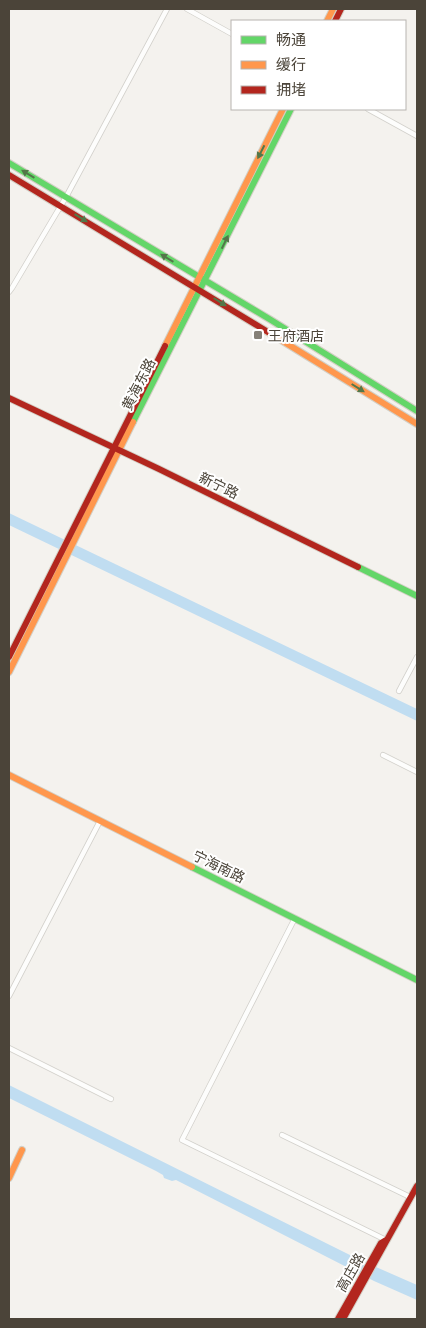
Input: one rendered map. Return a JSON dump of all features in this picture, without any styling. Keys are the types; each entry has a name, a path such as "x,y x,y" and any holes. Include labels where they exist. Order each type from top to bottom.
{"street":[{"path":"9,292 66,197 167,9"},
{"path":"187,9 231,33"},
{"name":"黄海东路","path":"9,672 73,534 197,288 199,277 282,110"},
{"name":"黄海东路","path":"197,288 206,280 291,110"},
{"path":"370,110 417,136"},
{"path":"9,163 206,280 417,411"},
{"path":"9,175 417,424"},
{"name":"新宁路","path":"9,398 417,596"},
{"name":"黄海东路","path":"9,657 62,557"},
{"path":"399,691 417,657"},
{"path":"383,756 417,772"},
{"name":"宁海南路","path":"9,775 417,980"},
{"path":"9,996 100,821"},
{"path":"295,918 182,1140 386,1240"},
{"path":"9,1048 111,1099"},
{"path":"282,1135 410,1198"},
{"path":"9,1178 22,1150"},
{"name":"高庄路","path":"338,1319 376,1257 381,1242 386,1240 417,1186"},
{"name":"高庄路","path":"343,1319 362,1281"}],"water":[{"path":"9,513 417,709 417,721 9,525"},
{"path":"9,1085 360,1260 417,1285 417,1300 374,1281 176,1180 172,1181 164,1178 163,1175 156,1171 9,1098"}],"traffic: fast":[{"path":"133,422 290,110"},
{"path":"9,163 271,320 417,411"},
{"path":"358,567 417,596"},
{"path":"192,867 417,980"}],"traffic: slow":[{"path":"328,20 333,9"},
{"path":"165,346 283,110"},
{"path":"268,332 417,424"},
{"path":"9,672 133,422"},
{"path":"9,775 192,867"},
{"path":"9,1178 22,1150"}],"traffic: jam":[{"path":"336,20 341,9"},
{"path":"9,175 268,332"},
{"path":"9,657 165,346"},
{"path":"9,398 358,567"},
{"path":"343,1319 417,1186"},
{"path":"338,1319 381,1243 386,1240"}],"place":[{"name":"王府酒店","path":"258,335"}]}
